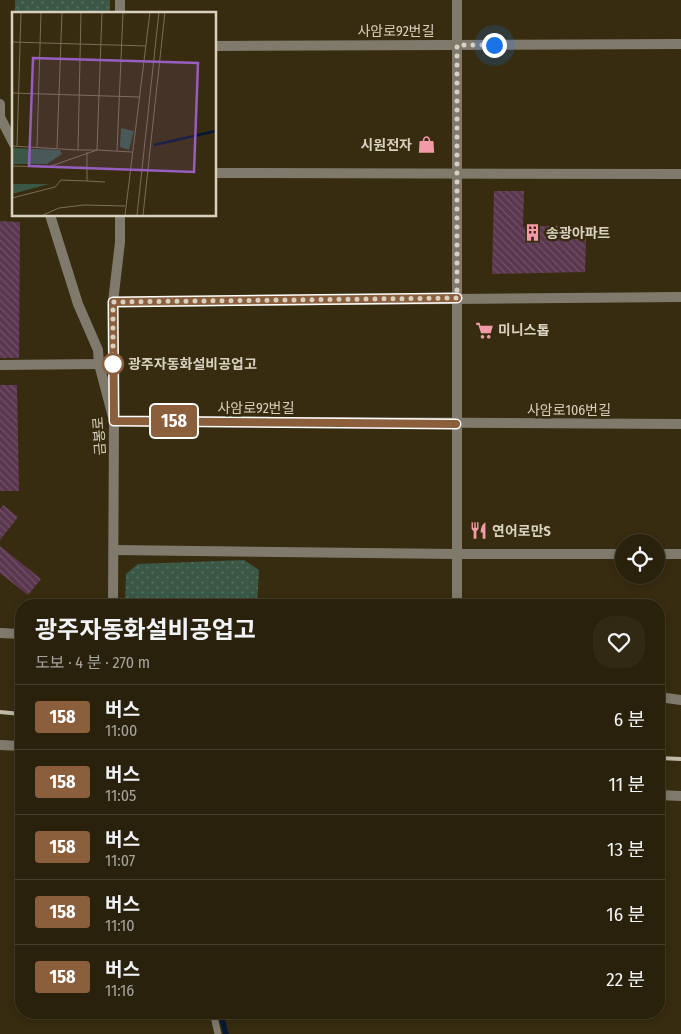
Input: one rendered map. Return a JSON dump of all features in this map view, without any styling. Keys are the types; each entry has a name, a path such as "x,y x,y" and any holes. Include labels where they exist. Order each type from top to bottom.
{"street":[{"path":"457,0 457,599"},
{"path":"457,45 681,44"},
{"name":"사암로92번길","path":"216,46 457,45"},
{"path":"0,104 0,118 12,140"},
{"path":"216,173 681,174"},
{"name":"금봉로","path":"50,216 78,304 98,350 99,364 114,421 113,599"},
{"path":"114,421 113,302 120,242 120,216"},
{"path":"113,302 681,297"},
{"path":"0,365 99,364"},
{"name":"사암로92번길","path":"114,421 456,424"},
{"name":"사암로106번길","path":"456,424 681,424"},
{"path":"114,550 615,554"},
{"path":"665,554 681,554"},
{"path":"0,633 15,634"},
{"path":"665,698 681,700"},
{"path":"0,745 15,746"},
{"path":"665,795 681,796"}],"lane":[{"path":"215,1019 218,1034"}],"green space":[{"path":"15,0 110,0 110,12 15,12"},
{"path":"244,560 259,570 257,599 125,599 126,574 138,564"}],"building":[{"name":"송광아파트","path":"494,191 524,191 523,227 572,225 572,239 586,238 585,272 492,274"},
{"path":"0,221 20,222 19,358 0,358"},
{"path":"0,385 17,385 19,491 0,491"},
{"path":"3,505 18,517 0,540 0,509"},
{"path":"0,546 41,579 28,595 0,573"}],"waterway":[{"path":"222,1019 226,1034"}],"railway":[{"path":"0,712 15,713"},
{"path":"665,758 681,759"}],"bus line":[{"name":"158","path":"456,424 114,421 113,302 457,298"}],"place":[{"name":"시원전자","path":"426,145"},
{"name":"송광아파트","path":"532,233"},
{"name":"미니스톱","path":"484,330"},
{"name":"광주자동화설비공업고","path":"113,364"},
{"name":"연어로만S","path":"478,531"}],"route":[{"path":"113,364 113,302 457,298 457,45 494,45"}]}
